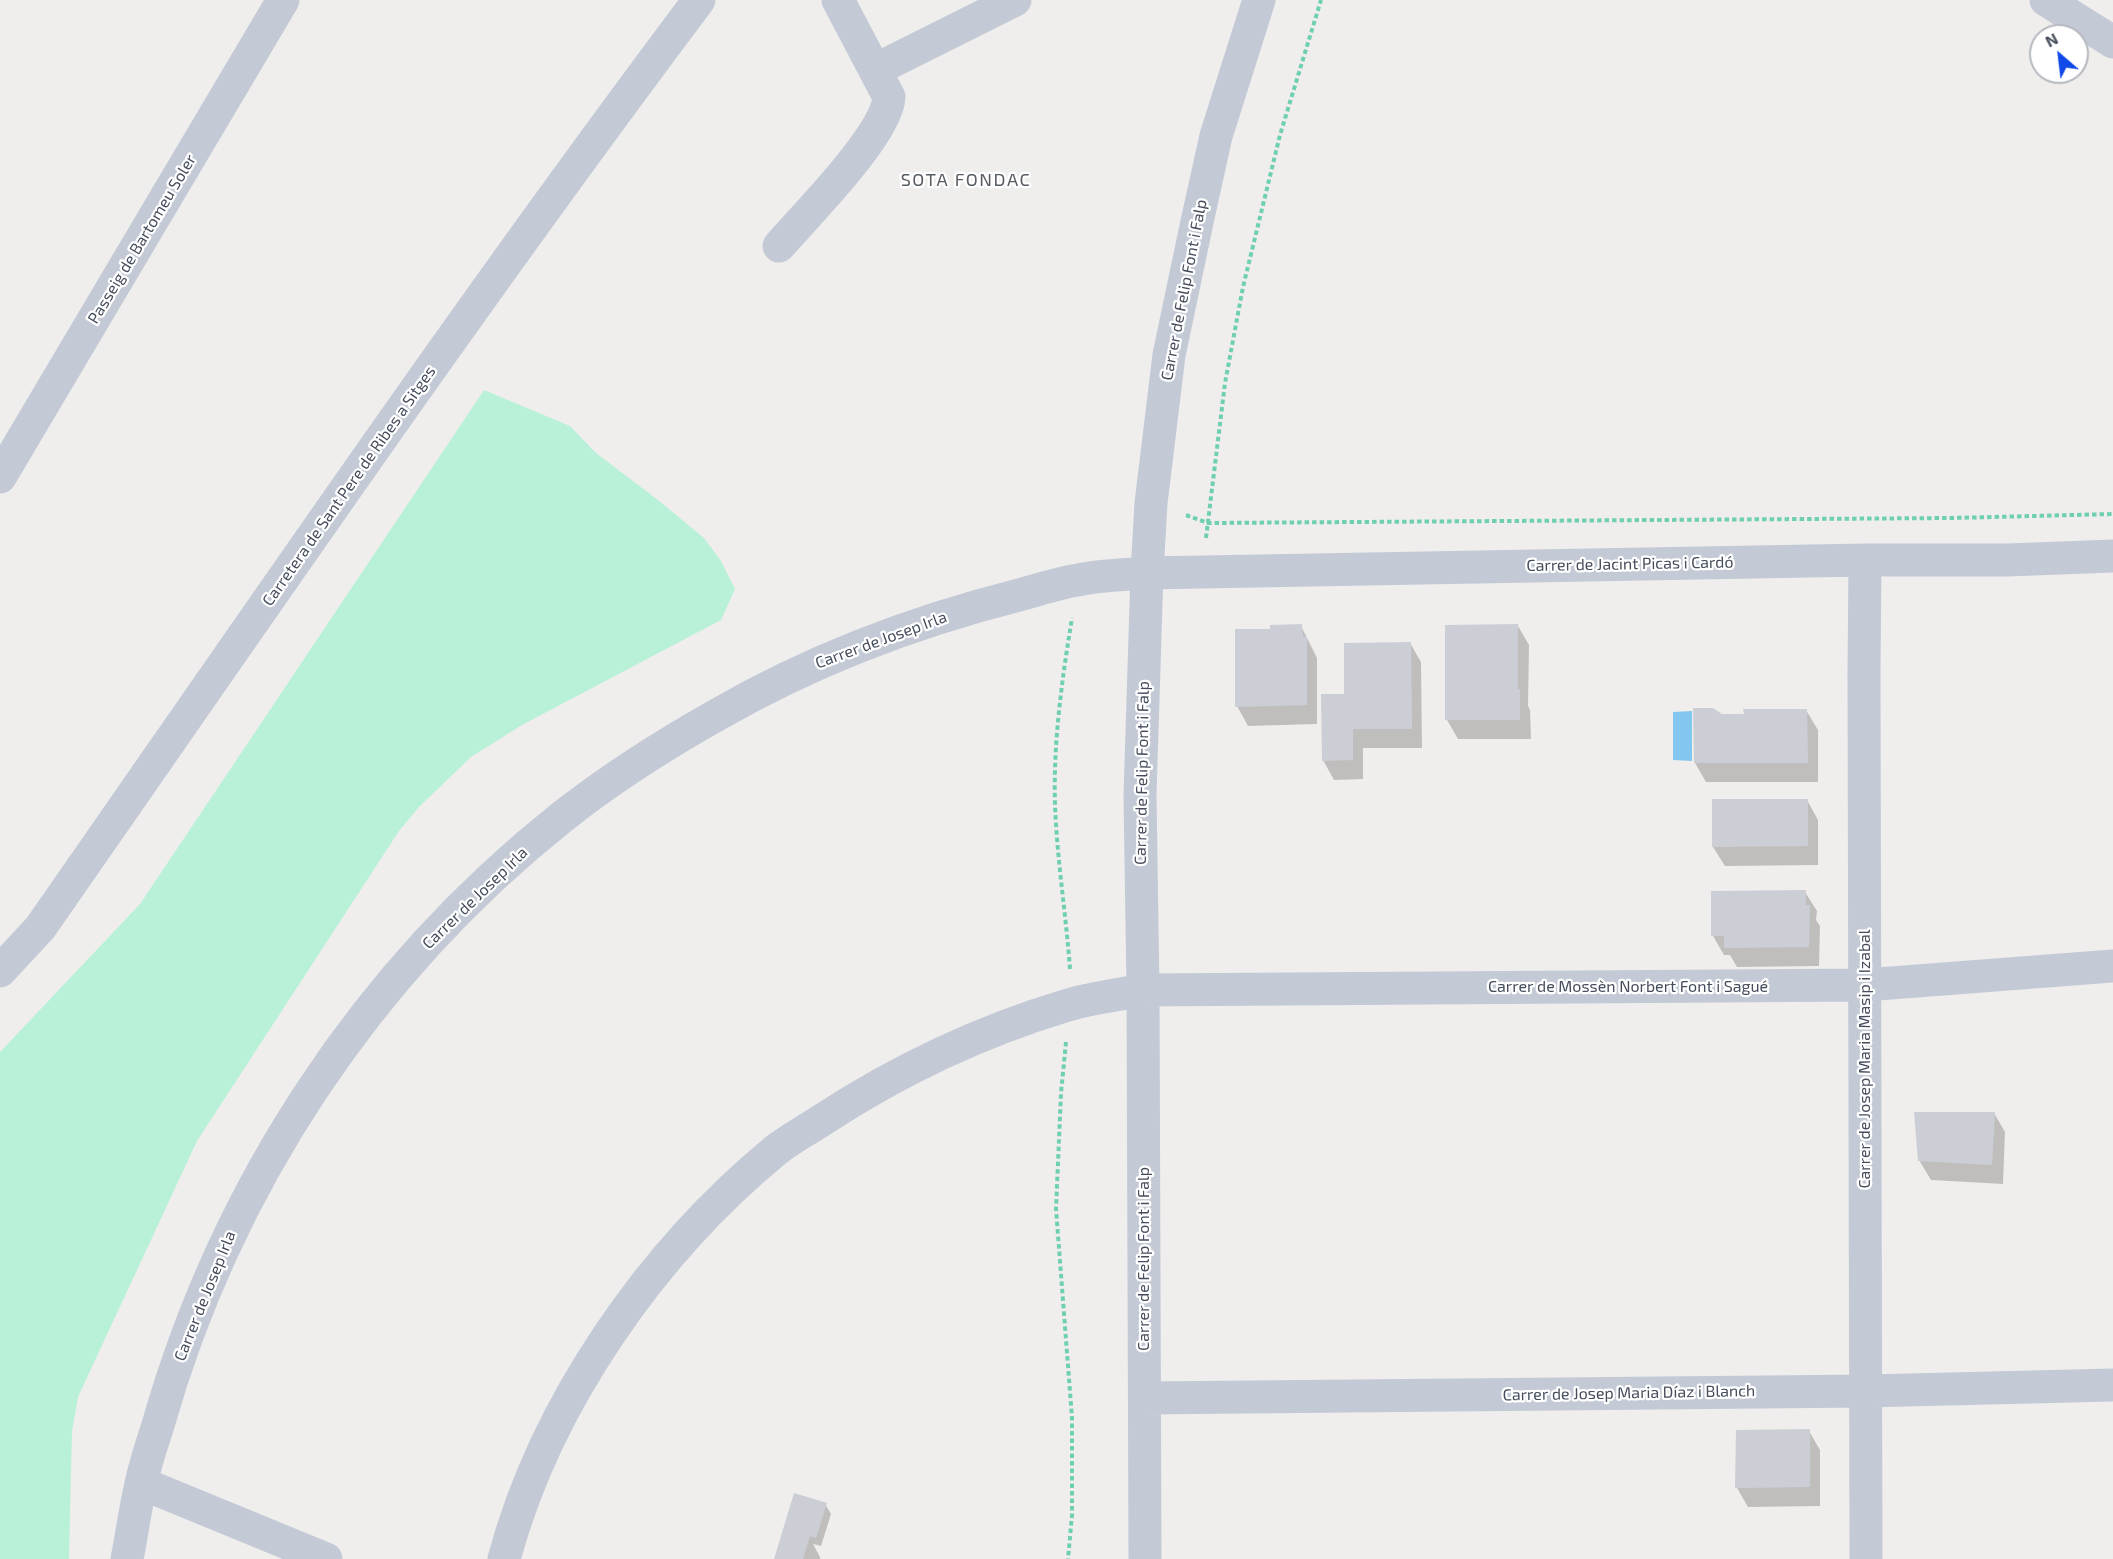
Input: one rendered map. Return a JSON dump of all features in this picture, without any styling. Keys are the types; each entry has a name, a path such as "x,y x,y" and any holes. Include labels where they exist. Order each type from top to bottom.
{"street":[{"name":"Passeig de Bartomeu Soler","path":"0,477 283,0"},
{"name":"Carretera de Sant Pere de Ribes a Sitges","path":"0,971 40,928 577,163 699,0"},
{"path":"779,246 869,142 888,107 889,97 838,0"},
{"path":"875,70 1015,0"},
{"name":"Carrer de Felip Font i Falp","path":"1145,1559 1140,794 1146,573 1151,503 1169,355 1197,222 1216,136 1259,0"},
{"path":"2046,0 2113,42"},
{"name":"Carrer de Jacint Picas i Cardó","path":"1146,573 1866,560 2007,560 2113,556"},
{"name":"Carrer de Josep Maria Masip i Izabal","path":"1866,560 1866,1559"},
{"name":"Carrer de Josep Irla","path":"127,1559 141,1483 184,1343 211,1276 261,1173 325,1070 363,1018 426,943 467,902 515,856 564,815 663,746 758,691 825,660 898,631 974,606 1079,579 1146,573"},
{"name":"Carrer de Mossèn Norbert Font i Sagué","path":"504,1559 514,1521 581,1376 646,1283 707,1213 778,1149 842,1107 905,1071 985,1034 1069,1005 1143,990 1865,985 2113,966"},
{"name":"Carrer de Josep Maria Díaz i Blanch","path":"1145,1398 1866,1391 2113,1385"},
{"path":"141,1483 326,1559"}],"path":[{"path":"1202,571 1225,383 1243,287 1280,135 1321,0"},
{"path":"1151,503 1208,523 1952,518 2113,514"},
{"path":"1068,1559 1072,1505 1072,1418 1056,1209 1061,1093 1071,978 1055,803 1062,684 1079,579"}],"green space":[{"path":"484,390 570,426 596,453 704,538 721,561 735,589 721,620 522,725 471,757 419,807 399,831 197,1141 78,1397 72,1431 69,1559 0,1559 0,1052 140,904"}],"water":[{"path":"1692,711 1692,761 1673,760 1673,712"}],"building":[{"path":"1302,624 1303,637 1307,637 1307,705 1235,707 1235,629 1270,629 1270,625"},
{"path":"1518,624 1520,720 1445,720 1445,625"},
{"path":"1411,642 1412,729 1353,729 1353,760 1322,761 1321,694 1344,694 1344,643"},
{"path":"1693,708 1713,708 1722,714 1744,714 1743,709 1807,709 1808,763 1694,763"},
{"path":"1712,799 1808,799 1808,846 1712,847"},
{"path":"1806,890 1806,905 1810,905 1809,947 1724,948 1724,936 1711,936 1711,891"},
{"path":"1914,1112 1995,1112 1992,1165 1918,1161"},
{"path":"1810,1429 1810,1487 1735,1488 1736,1430"},
{"path":"794,1493 827,1503 816,1538 810,1536 803,1559 774,1559"}],"district":[{"name":"SOTA FONDAC","path":"966,180"}]}
